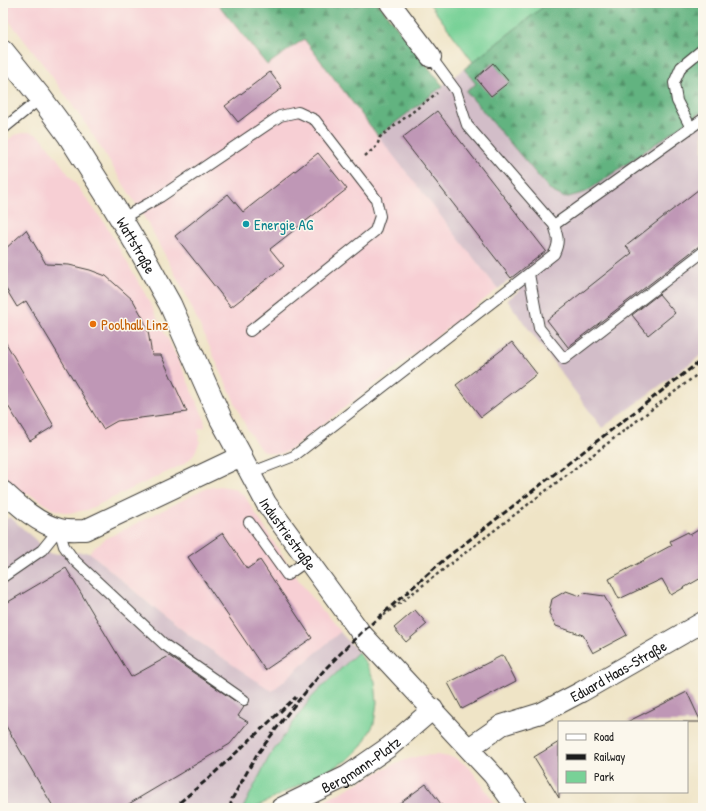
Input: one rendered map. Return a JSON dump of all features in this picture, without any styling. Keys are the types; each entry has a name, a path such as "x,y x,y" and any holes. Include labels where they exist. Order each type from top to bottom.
{"street":[{"path":"390,3 431,57"},
{"name":"Wattstraße","path":"3,51 41,98 72,141 122,219 170,304 221,420 245,465"},
{"path":"3,491 22,509 46,524 60,529 85,530 245,465"},
{"name":"Industriestraße","path":"245,465 266,503 361,633 493,775 517,808"},
{"name":"Eduard Haas-Straße","path":"468,748 502,725 541,713 581,692 703,622"},
{"name":"Bergmann-Platz","path":"281,808 346,776 389,747 433,709"}],"lane":[{"path":"691,128 677,101 674,82 681,66 701,54"},
{"path":"245,465 294,456 554,254 558,245 558,236 554,225 467,125 456,91 431,57"},
{"path":"3,129 41,98"},
{"path":"122,219 160,197 280,116 298,112 315,120 376,199 380,216 375,231 250,330"},
{"path":"554,225 703,119"},
{"path":"529,274 539,328 564,359 703,252"},
{"path":"249,522 287,575 308,560"},
{"path":"3,577 42,550 60,529"},
{"path":"60,529 64,546 74,560 165,645 244,700"}],"path":[{"path":"352,167 377,146 380,138 450,83"},
{"path":"361,633 703,370"}],"shaded area":[{"path":"3,3 217,3 267,65 304,39 498,289 291,449 283,453 275,454 260,449 247,429 185,293 149,225 89,129 48,71 3,13"},
{"path":"548,3 703,3 703,354 602,428 507,300 520,290 512,278 498,289 378,136"},
{"path":"27,132 34,133 42,138 105,224 143,290 177,357 204,418 205,427 198,429 200,442 193,456 184,464 87,510 68,513 52,509 37,498 18,490 3,477 3,143 15,135"},
{"path":"220,486 233,488 244,495 292,571 340,632 272,692 193,638 154,608 89,552 105,539 207,488"},
{"path":"10,517 51,554 89,552 154,608 193,638 272,691 340,632 358,652 311,698 269,757 243,808 3,808 3,521"},
{"path":"437,755 455,758 469,767 499,808 321,808 324,801 396,763 419,756"}],"green space":[{"path":"217,3 378,3 443,86 378,136 304,39 267,65"},
{"path":"429,3 548,3 473,62"},
{"path":"548,3 703,3 703,111 586,192 565,198 551,191 466,91 476,84 464,69"},
{"path":"358,652 375,681 377,702 374,724 361,747 346,761 254,808 243,808 269,757 311,698"}],"building":[{"path":"493,63 509,82 491,96 476,78"},
{"path":"270,72 282,88 238,122 225,106"},
{"path":"437,111 546,251 511,278 402,138"},
{"name":"Energie AG","path":"318,153 347,189 270,249 284,266 231,307 175,236 228,194 243,212"},
{"path":"703,186 703,243 568,347 547,320 632,253 626,246"},
{"name":"Poolhall Linz","path":"26,230 46,264 69,265 106,276 133,300 148,331 152,355 161,355 187,412 117,421 103,429 26,301 17,307 3,284 3,251"},
{"path":"659,294 675,313 648,335 632,315"},
{"path":"3,338 54,426 30,441 3,398"},
{"path":"512,342 537,374 481,417 456,385"},
{"path":"703,527 703,577 671,595 662,579 619,599 609,579 672,545 670,541 688,532 690,535"},
{"path":"223,533 247,569 260,560 312,638 265,670 188,557"},
{"path":"66,568 131,677 169,656 244,707 238,716 248,722 230,744 122,808 54,808 3,721 3,605"},
{"path":"566,591 580,596 583,593 604,596 627,635 593,653 583,635 556,626 549,613 552,599"},
{"path":"415,610 427,624 406,642 394,628"},
{"path":"503,655 516,681 462,709 448,683"},
{"path":"687,692 701,722 688,721 629,721"},
{"path":"558,743 559,798 534,757"},
{"path":"426,784 444,808 393,808"}],"railway":[{"path":"230,808 232,799 256,756 288,713 325,669 361,633 446,558 703,359"},
{"path":"173,808 209,778 296,697"}],"place":[{"name":"Energie AG","path":"246,224"},
{"name":"Poolhall Linz","path":"93,324"}]}
